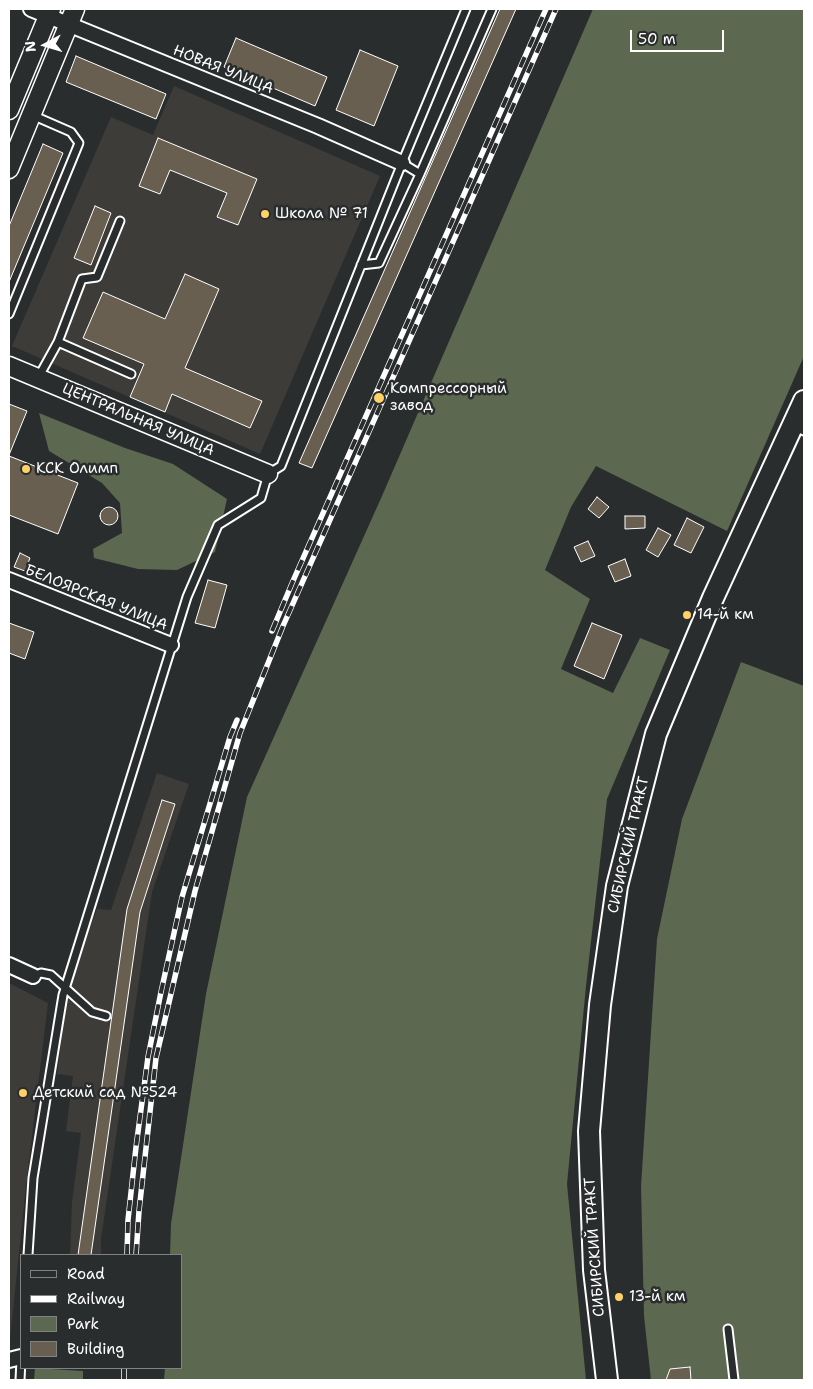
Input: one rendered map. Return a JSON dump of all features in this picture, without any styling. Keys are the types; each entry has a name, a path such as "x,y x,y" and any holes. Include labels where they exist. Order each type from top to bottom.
{"main road":[{"name":"СИБИРСКИЙ ТРАКТ","path":"607,1380 594,1270 589,1132 600,1005 617,886 656,734 713,598 798,428 804,401"}],"street":[{"name":"НОВАЯ УЛИЦА","path":"31,9 72,17 402,163"},
{"path":"9,110 49,12"},
{"path":"9,169 72,17"},
{"name":"ЦЕНТРАЛЬНАЯ УЛИЦА","path":"9,366 268,474"},
{"name":"БЕЛОЯРСКАЯ УЛИЦА","path":"9,580 171,645"},
{"path":"9,965 33,976"}],"lane":[{"path":"28,1254 33,1178 65,988 187,597 218,525 261,498 268,474 281,466 402,163 466,9"},
{"path":"361,265 379,263 492,9"},
{"path":"9,314 79,143 71,132 32,115"},
{"path":"402,163 420,174"},
{"path":"38,378 58,342 82,278 97,277 120,221"},
{"path":"58,342 131,374"},
{"path":"33,976 41,973 51,975 92,1012 106,1016"},
{"path":"728,1329 734,1380"}],"shaded area":[{"path":"174,86 380,176 260,454 12,346 111,117 153,135"},
{"path":"157,773 189,784 152,892 101,1239 101,1254 70,1254 72,1202 81,1133 66,1131 73,1076 57,1074 69,983 97,909 111,910"},
{"name":"Детский сад №524","path":"9,983 48,1003 10,1339"}],"green space":[{"path":"593,9 804,9 804,356 727,531 596,466 571,507 545,570 590,599 561,669 613,693 640,638 670,650 607,799 586,986 567,1184 586,1380 164,1380 165,1369 182,1369 182,1254 170,1254 171,1224 206,994 247,797 382,496"},
{"path":"39,413 125,448 173,464 227,499 215,552 177,570 138,569 94,558 93,549 122,533 120,503 102,483 49,451"},
{"path":"741,662 804,686 804,1380 651,1380 644,1316 641,1186 657,939 682,819"},
{"path":"35,1369 83,1371 83,1380 34,1380"}],"building":[{"path":"500,9 516,9 312,468 299,463"},
{"path":"236,38 327,77 315,106 224,67"},
{"path":"360,50 398,66 374,126 336,110"},
{"path":"76,56 166,94 156,119 66,82"},
{"path":"158,138 257,179 238,225 217,217 227,193 170,170 160,194 139,186"},
{"path":"43,144 63,153 9,282 9,226"},
{"path":"95,206 111,213 91,265 74,258"},
{"path":"185,274 219,289 185,368 262,401 250,428 172,394 165,412 130,397 144,364 83,338 103,292 165,319"},
{"path":"9,404 27,411 9,455"},
{"name":"КСК Олимп","path":"9,456 78,483 58,534 9,515"},
{"path":"597,497 609,507 599,518 588,509"},
{"path":"109,507 115,510 118,516 115,522 109,525 103,522 100,516 103,510"},
{"path":"625,516 645,516 645,528 625,529"},
{"path":"687,518 704,527 691,553 674,545"},
{"path":"658,528 671,535 658,557 646,550"},
{"path":"588,541 595,556 581,562 574,547"},
{"path":"20,553 30,558 25,571 14,567"},
{"path":"625,559 631,576 615,582 608,566"},
{"path":"208,580 227,585 215,628 195,623"},
{"path":"9,623 34,632 25,659 9,653"},
{"path":"592,623 622,635 604,679 574,666"},
{"path":"162,800 175,804 140,912 91,1254 78,1254 127,909"},
{"path":"690,1367 691,1380 666,1380 670,1369"}],"railway":[{"path":"272,631 546,9"},
{"path":"136,1254 156,1058 195,891 240,733 283,626 556,9"},
{"path":"127,1254 128,1220 136,1147 148,1057 161,992 182,897 230,737 237,720"},
{"path":"124,1369 124,1380"}],"place":[{"name":"Школа № 71","path":"265,214"},
{"name":"Компрессорный завод","path":"379,398"},
{"name":"КСК Олимп","path":"26,469"},
{"name":"14-й км","path":"687,615"},
{"name":"Детский сад №524","path":"23,1093"},
{"name":"13-й км","path":"619,1297"}]}
